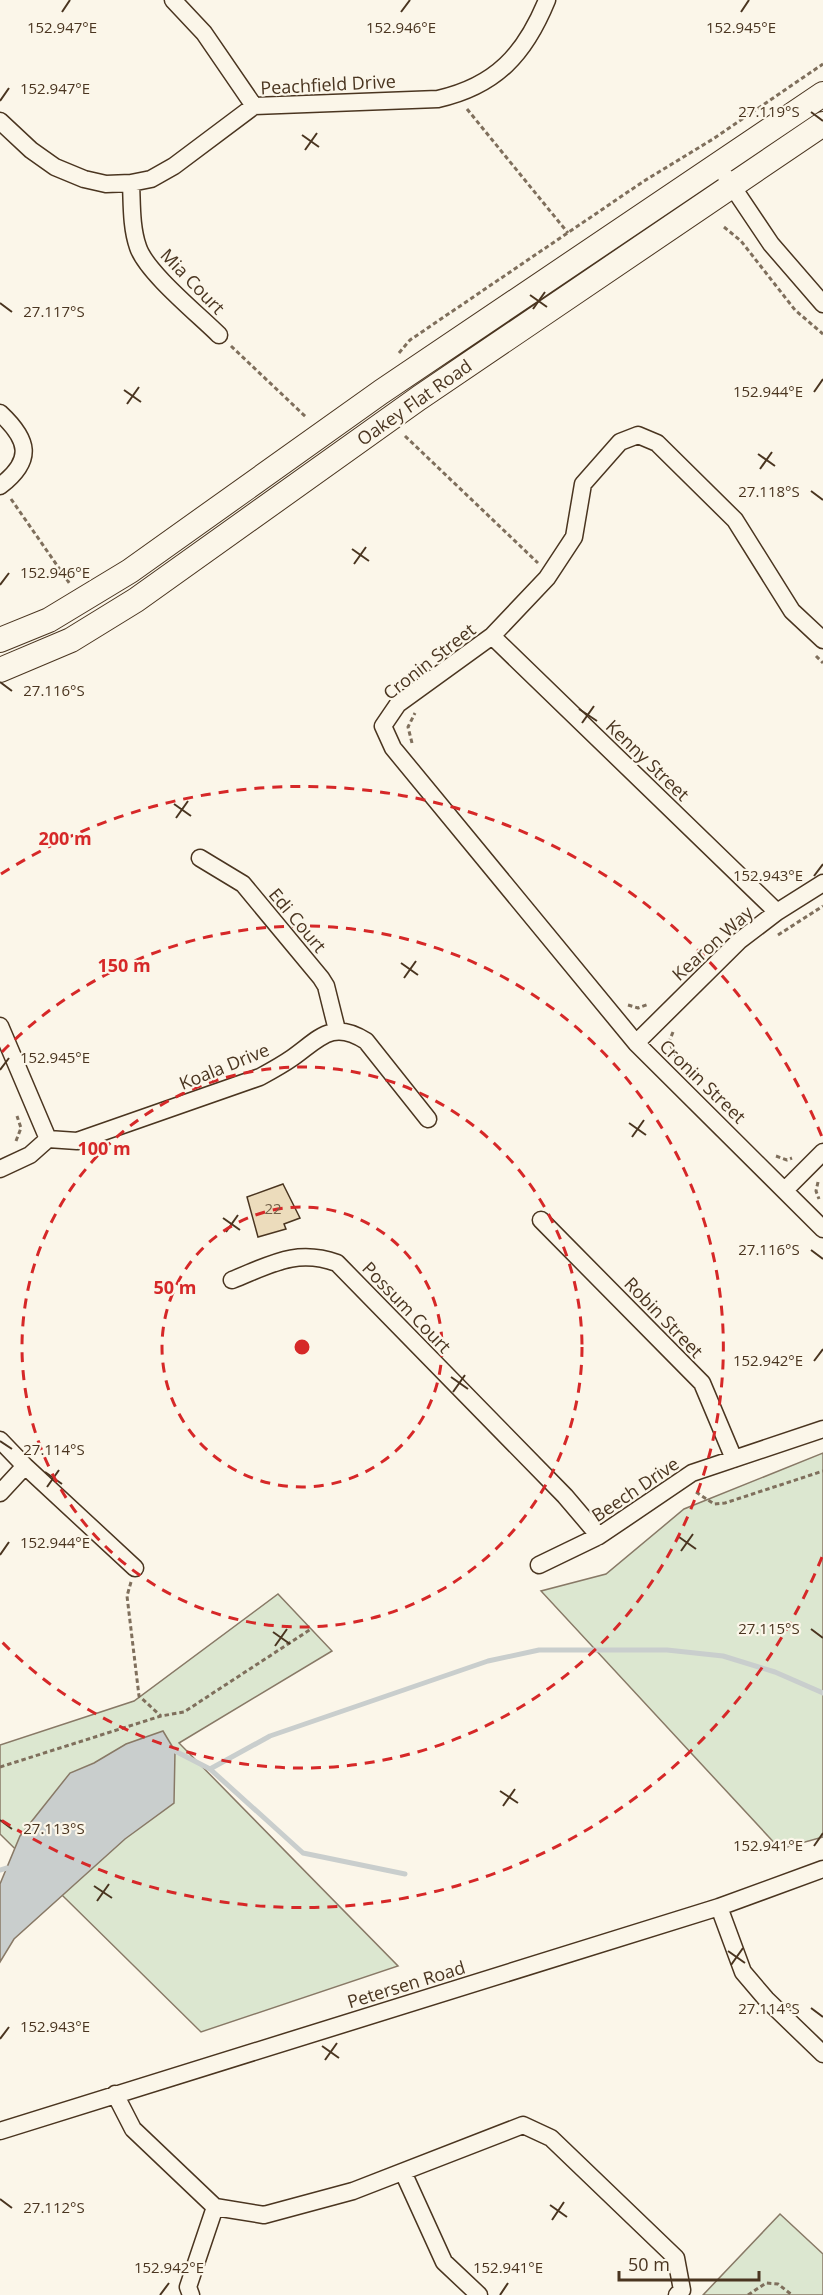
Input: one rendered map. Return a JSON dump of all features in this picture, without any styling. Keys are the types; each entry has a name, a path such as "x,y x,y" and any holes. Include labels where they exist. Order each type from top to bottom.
{"main road":[{"name":"Oakey Flat Road","path":"0,640 49,620 130,571 381,392 823,94"},
{"name":"Oakey Flat Road","path":"0,670 71,640 136,600 419,398 823,124"}],"street":[{"path":"173,0 204,33 254,106"},
{"name":"Peachfield Drive","path":"0,121 31,150 55,167 84,179 106,184 151,179 174,166 254,106 438,99 462,93 504,69 524,47 547,0"},
{"path":"717,164 789,267 823,304"},
{"name":"Mia Court","path":"131,183 134,230 138,249 150,267 219,335"},
{"path":"0,413 20,435 25,447 24,459 13,475 1,485"},
{"name":"Cronin Street","path":"823,640 792,610 735,520 657,443 638,435 620,442 584,484 574,537 547,578 492,636 398,704 383,726 393,748 636,1043 823,1228"},
{"name":"Kenny Street","path":"492,636 777,912"},
{"name":"Edi Court","path":"200,858 243,884 321,978 326,986 337,1030"},
{"name":"Kearon Way","path":"636,1043 740,941 777,912 823,883"},
{"path":"0,1026 17,1061 48,1139 30,1155 0,1169"},
{"path":"337,1030 352,1032 366,1041 428,1119"},
{"name":"Koala Drive","path":"48,1139 77,1141 260,1077 280,1066 325,1033 337,1030"},
{"path":"786,1189 823,1152"},
{"name":"Robin Street","path":"542,1220 702,1383 734,1459"},
{"name":"Possum Court","path":"232,1280 293,1256 317,1256 337,1263 565,1496 599,1536"},
{"name":"Beech Drive","path":"539,1565 599,1536 686,1477 823,1429"},
{"path":"0,1440 135,1568"},
{"path":"0,1493 25,1466"},
{"name":"Petersen Road","path":"0,2131 719,1906 823,1869"},
{"path":"719,1906 743,1972 766,1999 823,2054"},
{"path":"115,2094 130,2126 215,2207 264,2215 353,2191 523,2125 551,2138 676,2258 682,2290 677,2295"},
{"path":"403,2172 444,2262 479,2295"},
{"path":"191,2295 188,2287 215,2207"}],"path":[{"path":"467,109 568,233"},
{"path":"724,227 741,241 795,310 823,334"},
{"path":"219,335 307,418"},
{"path":"405,436 538,564 544,557"},
{"path":"1,485 70,584"},
{"path":"808,650 823,663"},
{"path":"406,699 416,714 408,727 413,744"},
{"path":"777,936 823,906"},
{"path":"622,1003 638,1008 650,1004 675,1029 669,1042 676,1057"},
{"path":"8,1146 16,1142 21,1128 13,1105"},
{"path":"774,1156 787,1160 799,1155 820,1177 816,1191 823,1205"},
{"path":"686,1477 697,1493 714,1504 823,1471"},
{"path":"135,1568 127,1596 139,1696 161,1716"},
{"path":"0,1767 161,1716 184,1712 311,1629"},
{"path":"748,2295 766,2283 778,2284 792,2295"}],"green space":[{"path":"823,1453 823,1837 780,1849 541,1591 606,1574 684,1509"},
{"path":"278,1594 332,1651 179,1743 398,1966 201,2032 0,1834 0,1745 134,1701"},
{"path":"780,2214 823,2254 823,2295 703,2295"}],"shaded area":[{"path":"163,1731 175,1751 174,1803 125,1839 14,1939 0,1962 0,1884 20,1836 70,1773 94,1763 126,1744"}],"building":[{"path":"283,1184 300,1218 284,1224 286,1229 258,1237 247,1197"}],"waterway":[{"path":"175,1751 210,1769 270,1736 488,1661 539,1650 667,1650 723,1656 775,1672 823,1693"},
{"path":"210,1769 303,1853 405,1874"},
{"path":"0,1870 7,1868"}]}
